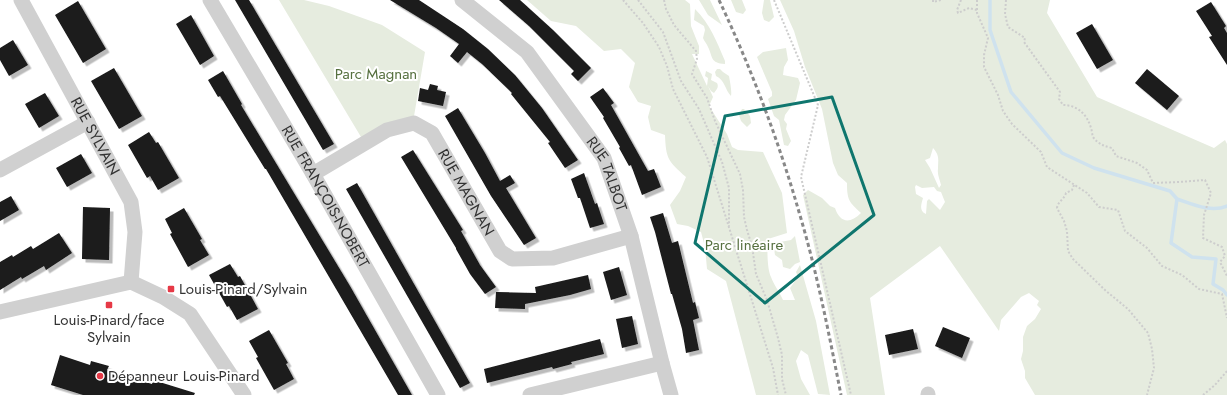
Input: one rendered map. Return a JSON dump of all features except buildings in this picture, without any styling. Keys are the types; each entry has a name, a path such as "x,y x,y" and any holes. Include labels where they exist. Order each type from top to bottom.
{"street":[{"name":"RUE SYLVAIN","path":"21,0 131,202 135,232 131,282"},
{"name":"RUE FRANÇOIS-NOBERT","path":"210,0 313,174 438,395"},
{"name":"RUE TALBOT","path":"462,0 527,52 604,158 631,236 671,395"},
{"path":"0,170 88,122"},
{"name":"RUE MAGNAN","path":"313,174 387,130 414,123 432,133 500,251 512,259 553,258 631,236"},
{"path":"0,312 131,282 163,297 190,314 244,395"},
{"path":"530,395 662,362"}],"path":[{"path":"623,0 643,23 659,47 667,66 673,89 707,157 773,368 778,395"},
{"path":"638,0 663,32 681,81 699,109 722,162 729,188 729,229"},
{"path":"664,0 666,9 674,25 696,51 697,59 692,74 707,98 715,121 740,174 744,190 744,217 752,246 756,274 767,300 778,338 782,355 782,379 786,395"},
{"path":"774,0 818,105 801,177 851,395"},
{"path":"933,0 933,2 941,0"},
{"path":"961,0 957,10 958,13 969,8 977,10"},
{"path":"977,0 977,10 988,38 984,55 984,67 998,95 1003,111 1012,124 1041,152 1047,167 1087,192 1099,207 1118,210 1125,231 1147,248 1162,266 1182,275 1199,289 1222,294 1227,318"},
{"path":"1006,0 1005,14 1008,27 1025,38 1024,42 1060,92 1059,99 1063,105 1069,105 1079,109 1085,116 1092,136 1102,145 1112,148 1116,156 1137,163 1147,170 1153,183 1205,180 1211,193 1206,205 1202,238 1222,247 1225,256 1220,262 1227,276"},
{"path":"1074,185 1072,190 1066,193 1058,203 1057,208 1064,221 1067,231 1068,251 1073,259 1106,291 1128,309 1148,332 1154,368 1147,395"},
{"path":"1203,395 1215,385 1227,371"}],"highlighted area":[{"path":"832,97 874,215 765,303 695,243 725,116"}],"green space":[{"name":"Parc Magnan","path":"279,0 304,0 329,6 382,25 425,52 413,122 364,142"},
{"name":"Parc linéaire","path":"527,0 685,0 690,4 691,26 699,46 699,54 692,54 707,86 708,78 705,76 706,71 712,74 711,80 718,84 714,93 708,86 713,97 709,106 727,134 732,147 738,150 763,152 782,193 787,233 768,239 767,248 769,269 774,283 783,300 795,300 790,288 798,277 796,272 800,265 816,321 830,395 818,394 808,355 801,350 796,361 801,379 810,395 756,395 726,281 707,269 705,247 701,232 688,226 677,224 670,205 680,191 686,177 675,167 667,155 665,135 651,130 648,117 651,106 638,102 629,87 635,63 621,49 604,51 576,26 551,21"},
{"path":"699,0 710,0 722,25 708,15"},
{"path":"731,0 742,0 746,10 743,14 736,12"},
{"path":"764,0 770,0 774,17 769,22 764,20 762,13"},
{"path":"780,0 1050,0 1047,13 1097,97 1214,148 1225,140 1227,144 1227,395 1035,395 1025,378 1025,371 1021,359 1023,351 1023,337 1027,326 1035,319 1041,309 1037,305 1039,301 1029,293 1021,297 1001,320 999,331 940,246 870,298 885,395 847,395 803,195 808,190 822,198 830,206 835,208 840,217 846,220 853,219 861,213 848,197 847,183 838,175 833,163 822,109 805,67 794,31","holes":["933,148 937,153 938,158 938,173 941,185 939,188 925,160 930,158","916,185 922,188 934,187 937,191 941,192 945,202 940,210 929,199 927,201 926,214 922,211 921,205 923,198 916,194"]},
{"path":"695,9 713,34 725,64 714,61 703,38 705,30 704,26 694,20"},
{"path":"786,48 788,60 784,67 783,75 798,78 800,83 796,100 785,115 784,120 787,124 786,129 791,141 788,146 784,145 779,120 774,116 768,99 772,96 772,92 757,57 763,52"},
{"path":"717,69 720,69 729,76 731,96 721,80 716,76 715,72"},
{"path":"742,109 744,109 750,116 751,123 747,127 741,121 739,115"},
{"path":"795,236 800,262 795,264 790,269 783,267 782,260 775,255 774,249 780,242 791,240"}],"waterway":[{"path":"990,0 990,30 1011,92 1062,153 1094,168 1170,191 1177,199 1171,243 1192,257 1216,259 1213,284 1223,290 1227,295"},
{"path":"1177,199 1195,205 1215,209 1227,206"}],"railway":[{"path":"719,0 763,104 791,185 817,280 841,395"}],"place":[{"name":"Louis-Pinard/Sylvain","path":"171,289"},
{"name":"Louis-Pinard/face Sylvain","path":"109,305"},
{"name":"Dépanneur Louis-Pinard","path":"100,376"}]}
